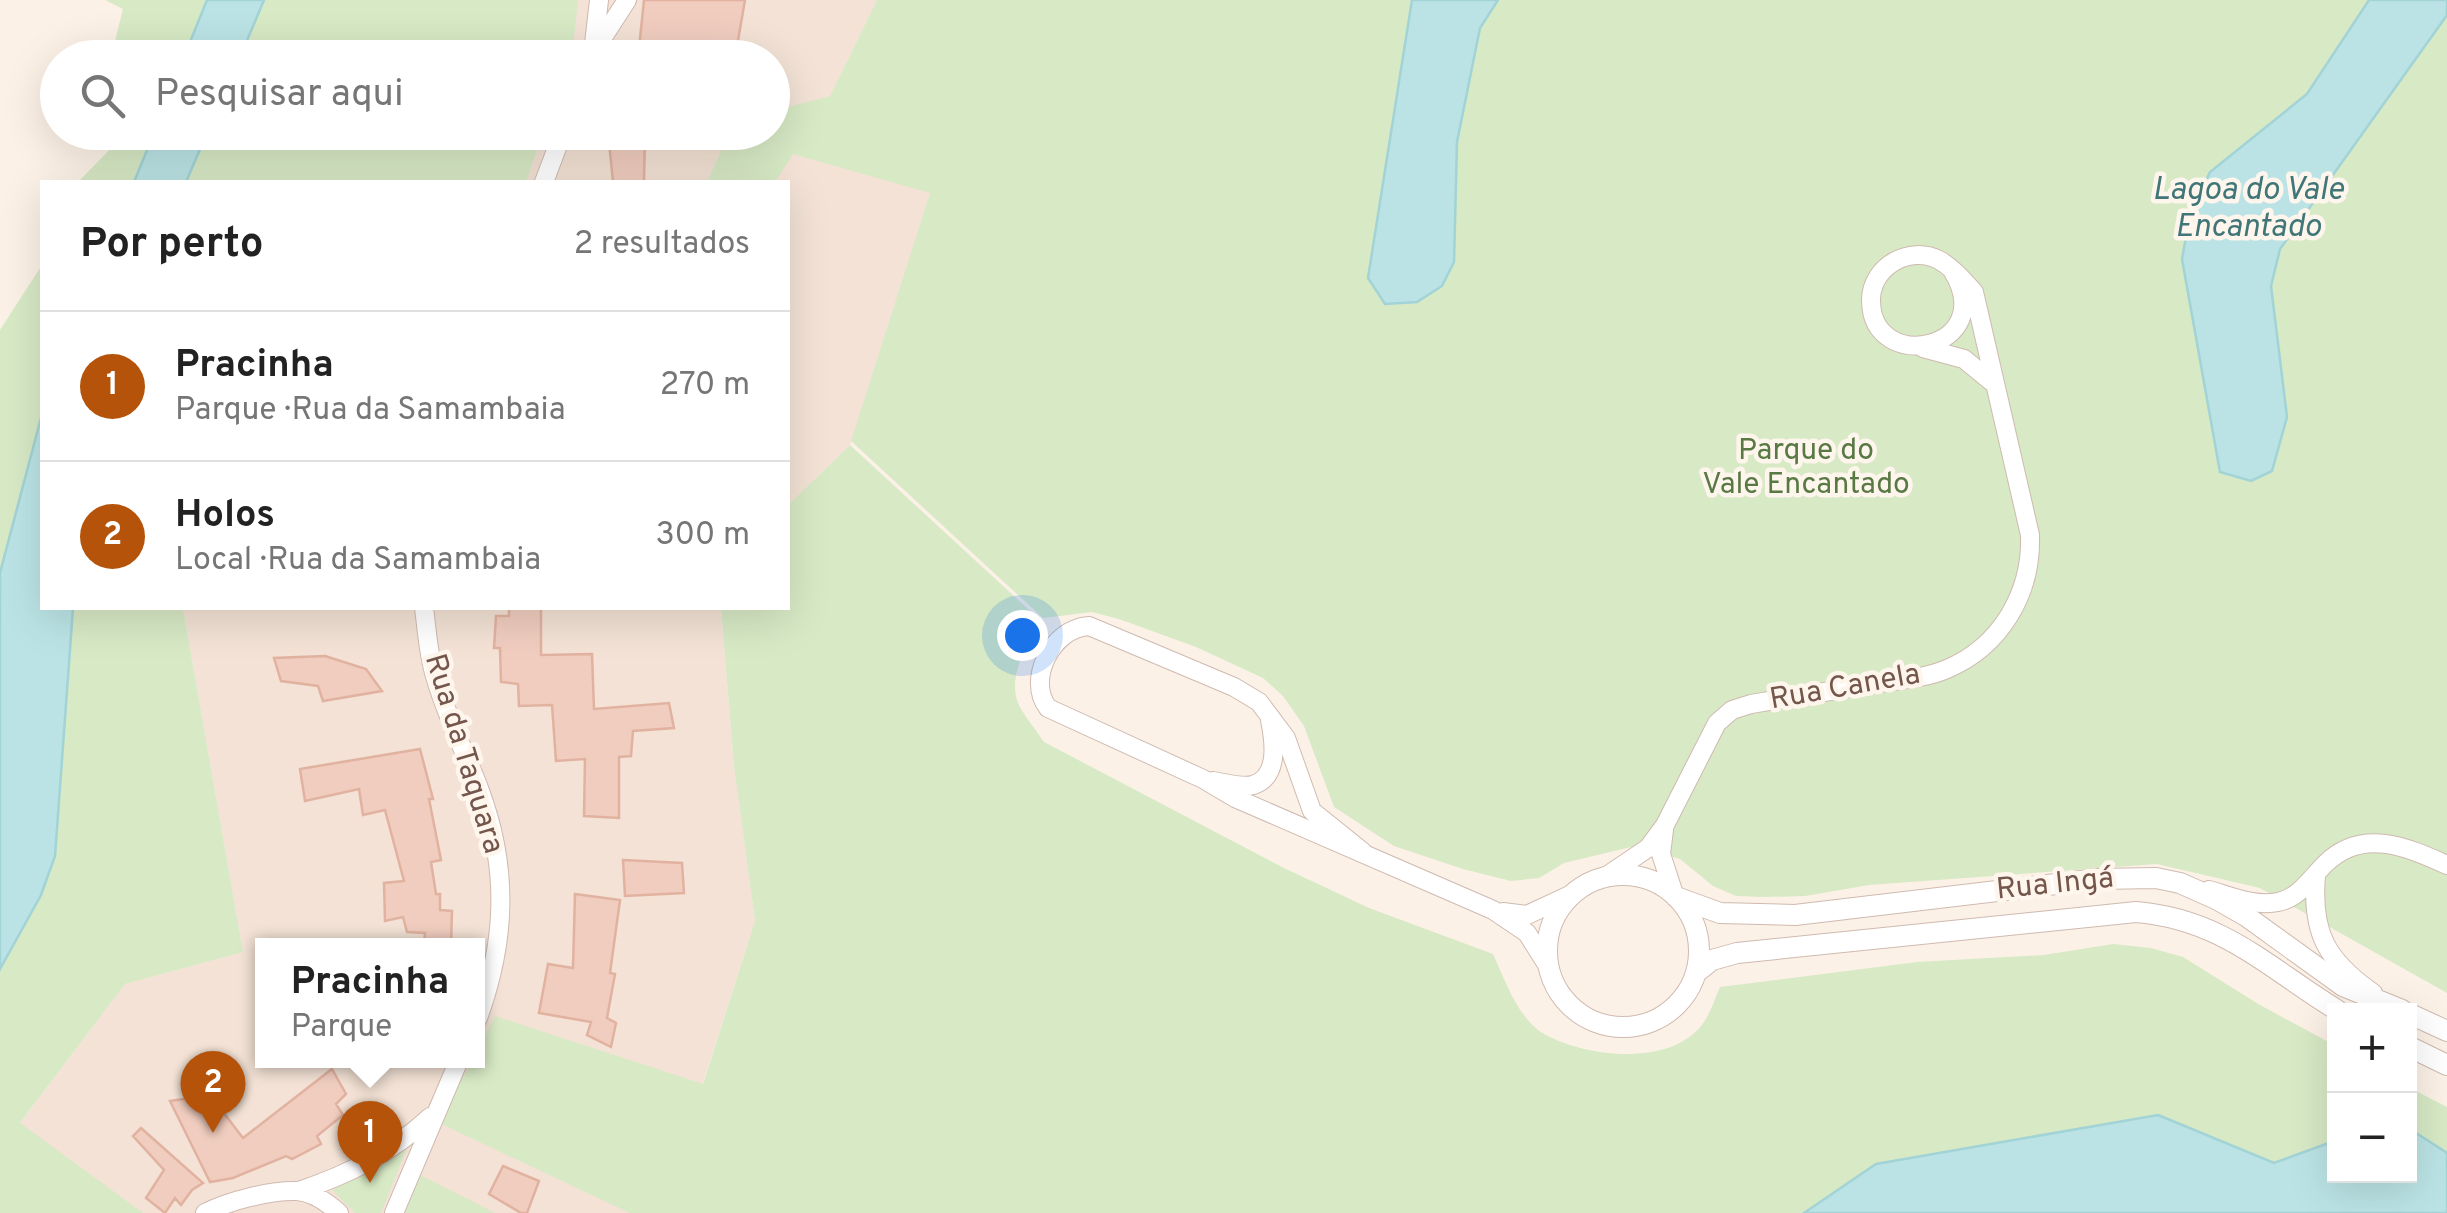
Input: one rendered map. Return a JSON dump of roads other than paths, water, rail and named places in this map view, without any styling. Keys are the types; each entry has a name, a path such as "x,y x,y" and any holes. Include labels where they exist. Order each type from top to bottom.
{"street":[{"path":"594,40 600,0"},
{"path":"601,40 627,0"},
{"path":"545,180 557,150"},
{"path":"1916,347 1932,345 1956,327 1964,298 1952,270 1940,261 1910,255 1896,260 1875,282 1872,311 1878,325 1888,337 1916,347 1964,358 1992,382"},
{"name":"Rua Canela","path":"1606,877 1639,856 1665,825 1717,723 1732,710 1946,670 1986,644 2002,627 2025,585 2030,535 1974,292 1952,270"},
{"name":"Rua da Taquara","path":"424,610 434,676 482,795 493,834 501,930 485,998"},
{"path":"1363,852 1312,811 1286,738 1268,712 1247,694 1088,626 1065,631 1051,650 1041,675 1040,699 1048,708 1203,779 1235,798 1492,910 1527,934 1550,968 1556,986 1584,1015 1602,1023 1642,1024 1676,1005 1696,972 1700,952 1689,912 1675,895 1642,877 1606,877 1527,915 1492,910"},
{"path":"1203,779 1253,785 1264,778 1274,753 1268,712"},
{"name":"Rua Canela","path":"1665,825 1661,854 1675,895"},
{"path":"2180,883 2270,903 2282,902 2296,894 2336,855 2373,842 2393,843 2447,866"},
{"path":"2316,876 2314,901 2322,940 2351,977 2390,1003"},
{"name":"Rua Ingá","path":"1675,895 1720,913 1763,916 2098,879 2156,878 2180,883 2246,916 2343,986 2384,1003"},
{"path":"1550,968 1549,936 1572,894"},
{"name":"Rua Ingá","path":"1696,972 1712,960 1737,953 2136,912 2192,921 2327,1004"},
{"name":"Rua Ingá","path":"2417,1017 2447,1031"},
{"path":"2417,1051 2447,1064"},
{"path":"394,1213 454,1068"},
{"path":"204,1213 242,1200 299,1191 356,1170 383,1156 434,1114"},
{"path":"299,1191 318,1198 338,1213"}],"water":[{"path":"207,0 264,0 247,40 191,40"},
{"path":"1412,0 1498,0 1480,28 1457,142 1454,262 1442,286 1417,302 1385,304 1368,278"},
{"name":"Lagoa do Vale Encantado","path":"2369,0 2447,0 2447,15 2280,249 2271,286 2287,417 2272,471 2251,481 2220,472 2182,259 2190,215 2210,172 2307,94"},
{"path":"147,150 200,150 187,180 135,180"},
{"path":"40,422 40,610 73,610 55,856 41,895 0,969 0,573"},
{"path":"2158,1115 2274,1163 2327,1144 2327,1183 2417,1183 2417,1134 2447,1153 2447,1213 1804,1213 1876,1164"}],"place":[{"name":"Holos","path":"213,1133"},
{"name":"Pracinha","path":"370,1183"}],"park label":[{"name":"Parque do Vale Encantado","path":"1806,468"}]}
